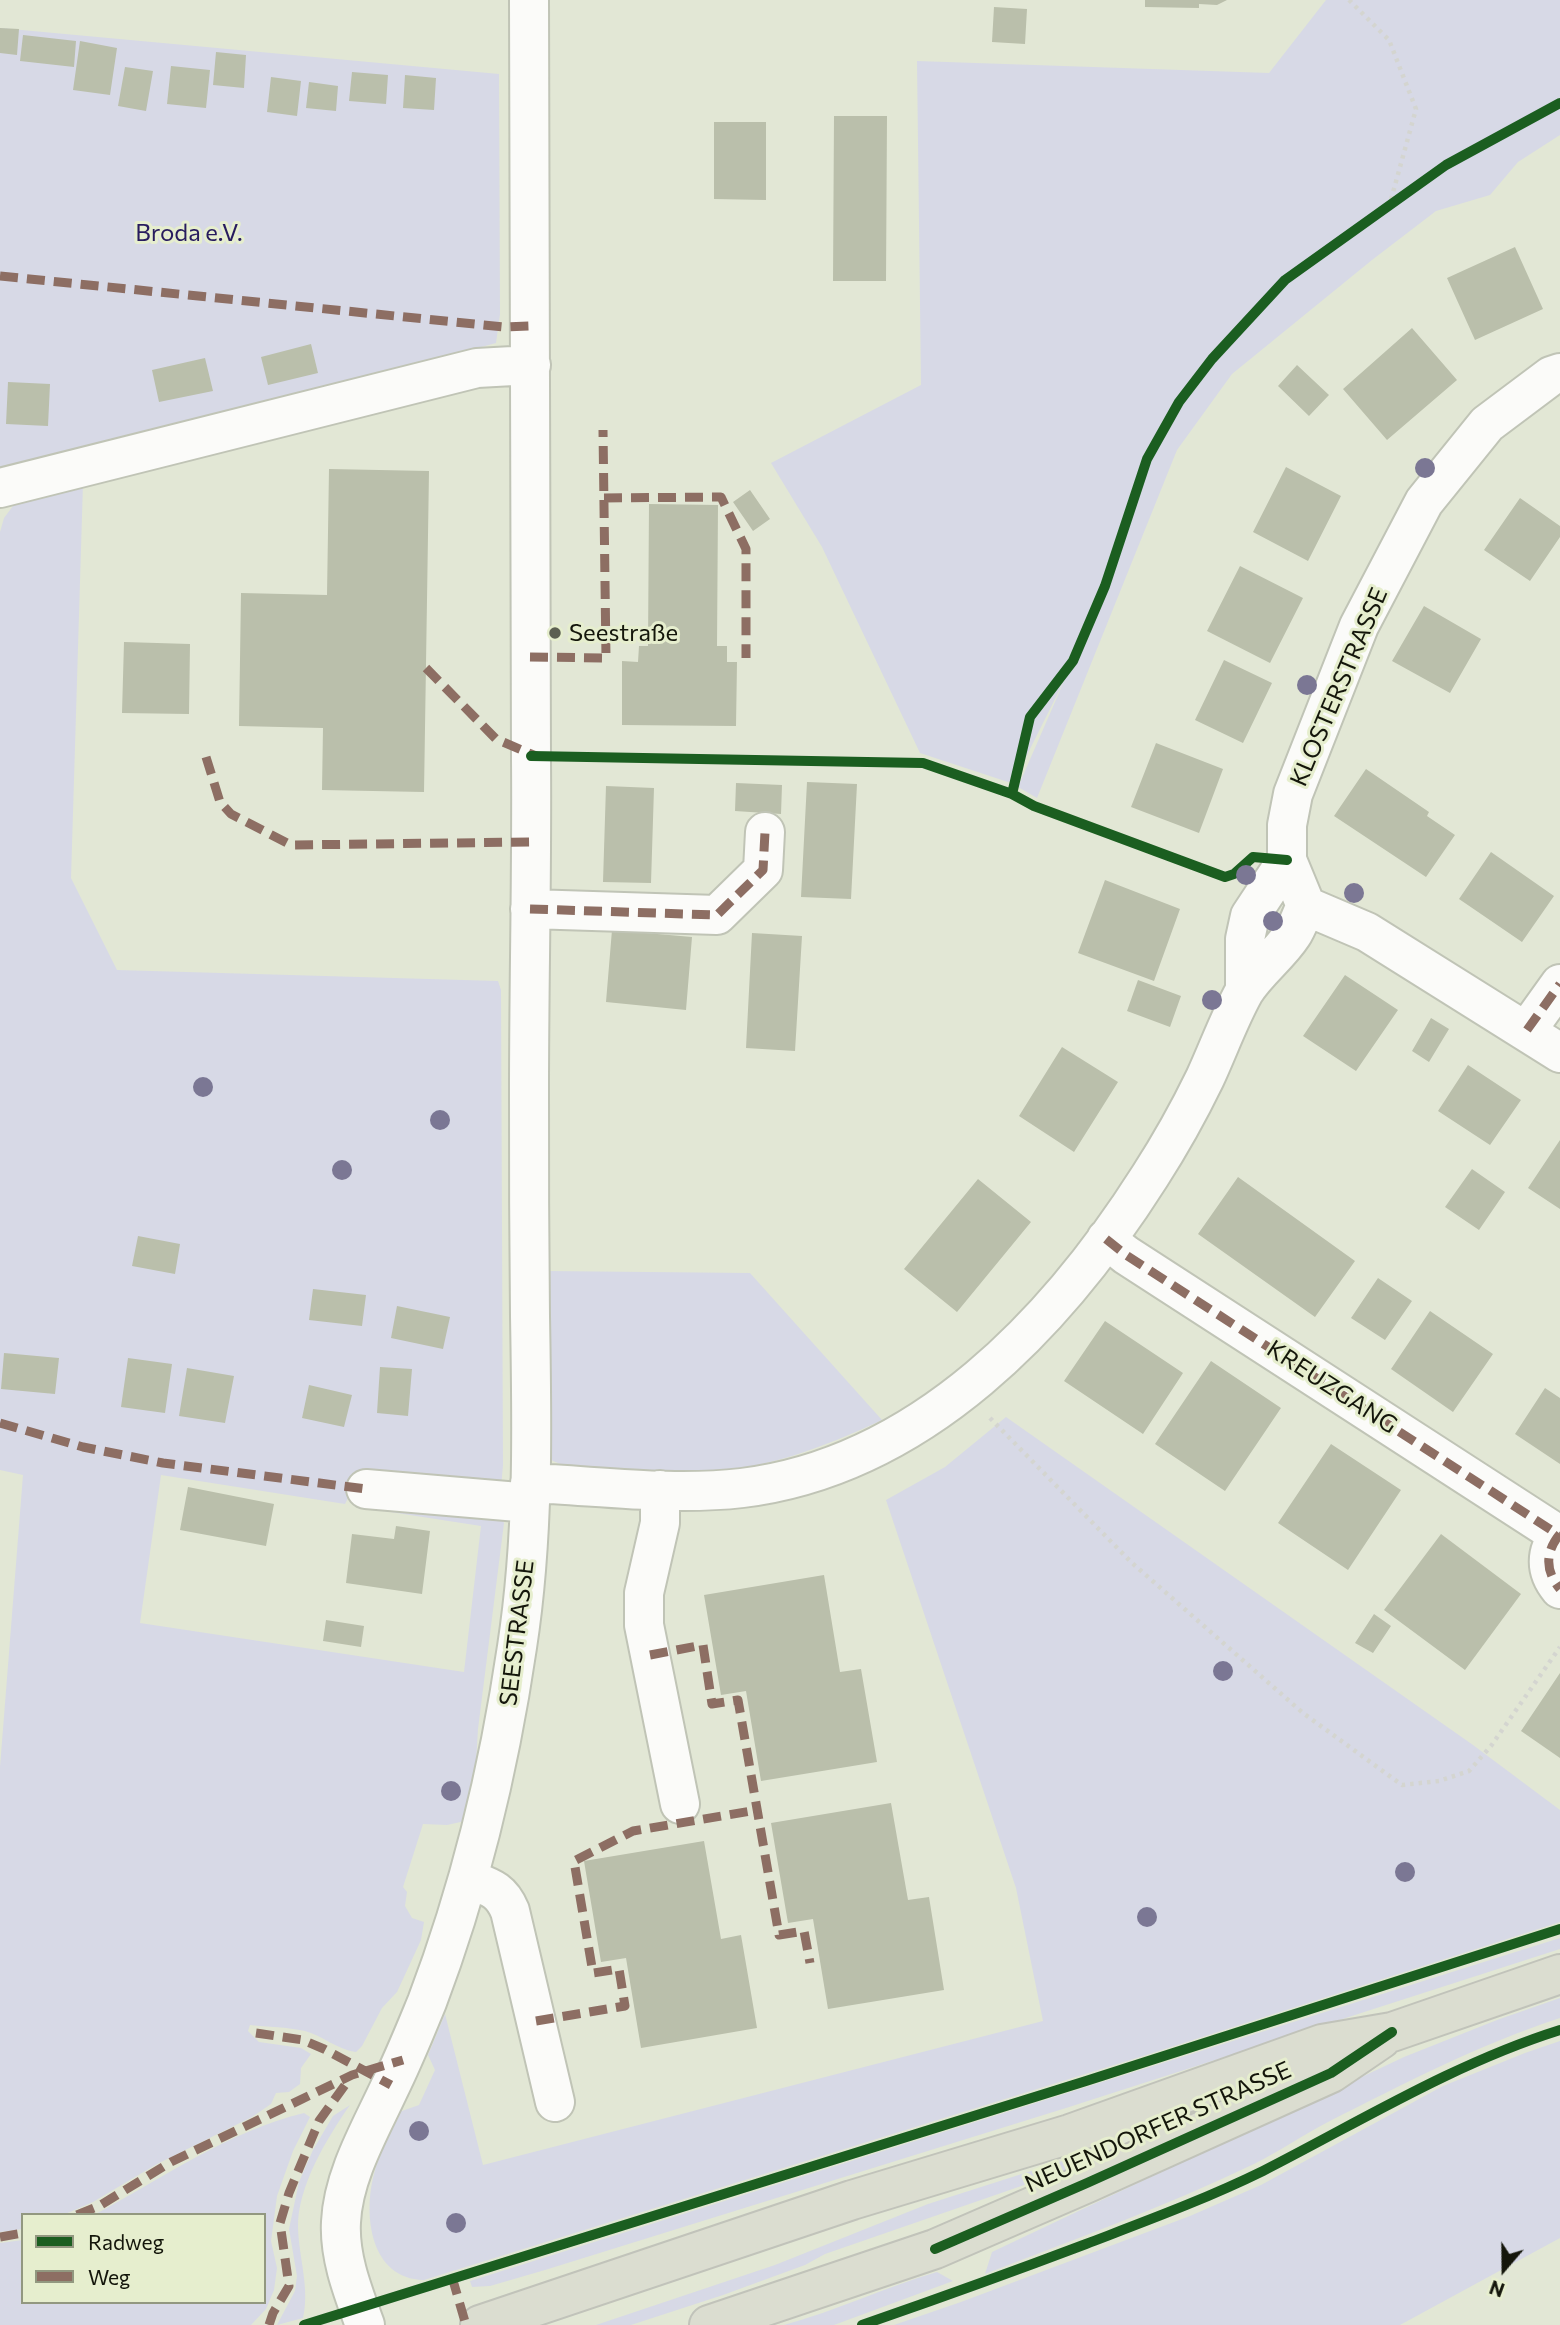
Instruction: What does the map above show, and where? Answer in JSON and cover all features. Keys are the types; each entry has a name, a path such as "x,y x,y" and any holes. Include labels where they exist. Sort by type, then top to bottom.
{"main road":[{"name":"NEUENDORFER STRASSE","path":"480,2325 852,2200 1070,2134 1322,2044 1392,2032 1560,1974"},
{"name":"NEUENDORFER STRASSE","path":"709,2325 961,2238 1331,2073 1392,2032"}],"street":[{"name":"SEESTRASSE","path":"365,2325 343,2256 343,2202 348,2182 427,2001 468,1879 500,1753 521,1622 530,1493 529,0"},
{"path":"0,488 477,368 531,365"},
{"name":"KLOSTERSTRASSE","path":"1306,906 1287,860 1287,824 1293,794 1359,626 1424,502 1487,424 1551,376 1560,373"},
{"path":"530,908 717,915 762,870 765,832"},
{"path":"1245,990 1245,939 1250,916 1287,860"},
{"path":"366,1489 530,1493 743,1488 796,1477 844,1462 896,1437 964,1393 998,1363 1068,1288 1106,1239 1151,1175 1196,1094 1245,990 1292,935 1306,906 1367,932 1560,1053"},
{"path":"1527,1030 1560,984"},
{"name":"KREUZGANG","path":"1106,1239 1126,1255 1559,1534 1552,1545 1549,1568 1560,1589"},
{"path":"660,1490 660,1523 644,1592 645,1625 680,1804"},
{"path":"468,1879 504,1896 510,1910 555,2102"}],"path":[{"path":"1349,0 1389,40 1416,109 1389,207"},
{"path":"1003,1431 1131,1562 1303,1713 1402,1785 1439,1781 1469,1772 1491,1746 1560,1647"}],"green space":[{"path":"1326,0 1560,0 1560,135 1518,162 1490,195 1436,211 1232,374 1177,450 1037,798 1018,787 1065,679 1015,779 1008,782 920,753 822,547 771,463 921,385 917,61 1269,73"},
{"name":"Broda e.V.","path":"0,28 499,74 500,314 496,343 0,479"},
{"path":"83,483 71,878 117,970 498,981 501,990 501,1488 357,1480 345,1504 161,1475 140,1623 464,1672 481,1526 371,1509 500,1516 504,1523 478,1729 474,1796 465,1821 447,1825 423,1824 403,1887 407,1892 405,1906 412,1918 424,1922 421,1940 397,1992 382,2008 362,2046 356,2052 343,2049 305,2031 250,2025 248,2031 259,2042 301,2048 311,2054 301,2068 300,2084 289,2092 276,2093 271,2104 252,2117 157,2164 93,2202 68,2213 21,2213 21,2229 0,2232 0,1767 23,1475 0,1470 0,532 4,518 19,498"},
{"path":"545,1271 750,1273 882,1420 792,1456 722,1471 647,1472 563,1465 553,1461 546,1455"},
{"path":"1006,1417 1473,1745 1560,1810 1560,1922 1143,2056 424,2280 406,2277 392,2269 382,2257 371,2225 374,2174 399,2112 419,2105 435,2070 428,2055 445,2014 483,2165 1043,2021 1016,1888 886,1500 945,1467"},
{"path":"1560,1938 1560,1949 1066,2108 490,2286 472,2287 470,2281"},
{"path":"1560,1998 1560,2018 1442,2066 1328,2122 1264,2159 1188,2194 985,2274 992,2252 1404,2057"},
{"path":"1560,2041 1560,2238 1400,2325 894,2325 1190,2216 1261,2185 1443,2086"},
{"path":"350,2105 323,2148 302,2196 298,2228 305,2285 303,2318 277,2325 295,2291 297,2276 289,2229 299,2182 313,2150 333,2116"},
{"path":"304,2113 310,2117 293,2151 277,2196 271,2241 277,2268 274,2290 266,2309 251,2325 0,2325 0,2243 21,2240 21,2304 266,2304 266,2213 98,2213 196,2157 276,2121"},
{"path":"1078,2156 1082,2165 825,2254 805,2265 723,2295 631,2325 596,2325 775,2265 928,2204"},
{"path":"937,2272 953,2281 834,2325 784,2325 823,2313"}],"building":[{"path":"1145,0 1227,0 1217,5 1199,4 1199,8 1145,7"},
{"path":"994,7 1027,9 1025,44 992,42"},
{"path":"0,28 19,29 17,55 0,53"},
{"path":"23,35 76,41 74,67 20,61"},
{"path":"80,41 117,48 110,95 73,90"},
{"path":"216,52 246,55 244,88 213,85"},
{"path":"171,66 210,70 206,108 167,104"},
{"path":"125,67 153,71 146,111 118,106"},
{"path":"352,72 388,75 386,104 349,101"},
{"path":"405,75 436,78 434,110 403,108"},
{"path":"271,77 301,81 297,116 267,112"},
{"path":"309,82 338,86 336,111 306,108"},
{"path":"834,116 887,116 886,281 833,281"},
{"path":"714,122 766,122 766,200 714,199"},
{"path":"1515,247 1543,309 1475,340 1447,278"},
{"path":"1412,328 1457,380 1387,440 1343,389"},
{"path":"311,344 318,373 268,385 261,357"},
{"path":"205,358 213,391 159,402 152,370"},
{"path":"1297,365 1329,395 1309,416 1278,386"},
{"path":"8,382 50,384 48,426 6,424"},
{"path":"1286,467 1341,496 1308,561 1253,532"},
{"path":"329,469 429,471 424,792 322,790 323,728 239,726 241,593 327,595"},
{"path":"750,490 770,519 753,531 733,502"},
{"path":"1520,498 1560,526 1560,537 1530,581 1484,550"},
{"path":"649,504 718,505 717,646 727,646 727,662 737,662 736,726 622,725 622,661 638,662 639,646 648,646"},
{"path":"1240,566 1303,598 1270,663 1207,631"},
{"path":"1424,606 1481,639 1450,693 1392,661"},
{"path":"124,642 190,644 189,714 122,713"},
{"path":"1224,660 1272,683 1243,743 1195,720"},
{"path":"1156,743 1223,769 1199,833 1131,807"},
{"path":"1366,769 1429,812 1427,816 1455,835 1426,877 1334,816"},
{"path":"807,782 857,784 851,899 801,897"},
{"path":"736,783 782,785 781,814 735,811"},
{"path":"606,786 654,788 651,883 603,882"},
{"path":"1491,852 1554,896 1522,942 1459,899"},
{"path":"1105,880 1180,909 1154,981 1078,953"},
{"path":"612,930 692,937 686,1010 606,1002"},
{"path":"752,933 802,936 795,1051 746,1048"},
{"path":"1345,975 1398,1010 1356,1071 1303,1036"},
{"path":"1138,980 1181,996 1170,1027 1127,1011"},
{"path":"1431,1018 1449,1029 1429,1062 1412,1051"},
{"path":"1062,1047 1118,1082 1074,1152 1019,1116"},
{"path":"1468,1065 1521,1100 1490,1145 1438,1111"},
{"path":"1560,1140 1560,1209 1528,1188"},
{"path":"1472,1169 1505,1192 1479,1230 1445,1207"},
{"path":"1238,1177 1355,1261 1315,1317 1198,1234"},
{"path":"978,1179 1031,1222 957,1312 904,1269"},
{"path":"138,1236 180,1244 175,1274 132,1266"},
{"path":"1378,1278 1412,1301 1385,1340 1351,1318"},
{"path":"313,1289 366,1295 362,1326 309,1320"},
{"path":"397,1306 450,1317 443,1349 391,1338"},
{"path":"1430,1311 1493,1354 1453,1412 1391,1369"},
{"path":"1105,1321 1183,1373 1143,1434 1064,1381"},
{"path":"4,1353 59,1358 55,1394 1,1389"},
{"path":"128,1358 172,1364 165,1413 121,1407"},
{"path":"1211,1361 1281,1408 1225,1491 1155,1444"},
{"path":"380,1367 412,1369 408,1416 377,1413"},
{"path":"187,1368 234,1376 225,1423 179,1416"},
{"path":"309,1385 352,1395 344,1427 302,1418"},
{"path":"1545,1388 1560,1398 1560,1464 1515,1434"},
{"path":"1331,1444 1401,1490 1348,1570 1278,1523"},
{"path":"188,1487 274,1504 266,1546 180,1530"},
{"path":"396,1526 430,1531 422,1594 346,1583 352,1534 394,1539"},
{"path":"1441,1534 1521,1594 1465,1670 1384,1610"},
{"path":"824,1575 840,1672 861,1669 877,1762 761,1781 746,1691 721,1695 704,1595"},
{"path":"1374,1614 1391,1626 1373,1653 1355,1643"},
{"path":"326,1620 364,1626 361,1647 323,1641"},
{"path":"1560,1673 1560,1758 1521,1731"},
{"path":"891,1803 908,1900 929,1897 944,1990 828,2009 813,1919 788,1923 771,1823"},
{"path":"704,1841 721,1939 741,1935 757,2028 641,2048 626,1958 601,1962 584,1861"}],"marked path":[{"path":"0,276 504,327 530,326"},
{"path":"530,657 606,658 603,430"},
{"path":"604,498 721,497 746,549 746,658"},
{"path":"426,668 496,739 536,756"},
{"path":"206,757 220,802 231,814 291,845 531,842"},
{"path":"530,909 717,915 763,870 765,832"},
{"path":"1527,1030 1560,984"},
{"path":"1106,1239 1126,1255 1559,1535"},
{"path":"0,1423 83,1447 163,1463 366,1489"},
{"path":"1560,1534 1549,1555 1549,1568 1560,1589"},
{"path":"650,1655 703,1645 712,1704 738,1700 779,1935 804,1931 810,1963"},
{"path":"536,2021 625,2006 619,1969 593,1973 574,1861 633,1831 757,1810"},
{"path":"256,2033 303,2040 391,2085"},
{"path":"82,2213 99,2206 171,2162 352,2075 403,2060"},
{"path":"269,2325 289,2286 280,2223 289,2193 319,2121 350,2078"},
{"path":"0,2237 21,2233"},
{"path":"452,2277 466,2325"}],"cycle path":[{"path":"1012,794 1030,717 1073,661 1105,586 1147,459 1179,402 1212,359 1285,280 1446,165 1560,103"},
{"path":"531,756 923,763 1012,794 1034,806 1225,877 1234,874 1253,857 1287,860"},
{"path":"304,2325 1086,2081 1560,1929"},
{"path":"862,2325 1030,2265 1198,2200 1263,2171 1446,2076 1521,2043 1560,2030"},
{"path":"935,2249 1331,2073 1392,2032"}],"place":[{"name":"Seestraße","path":"555,633"}]}
